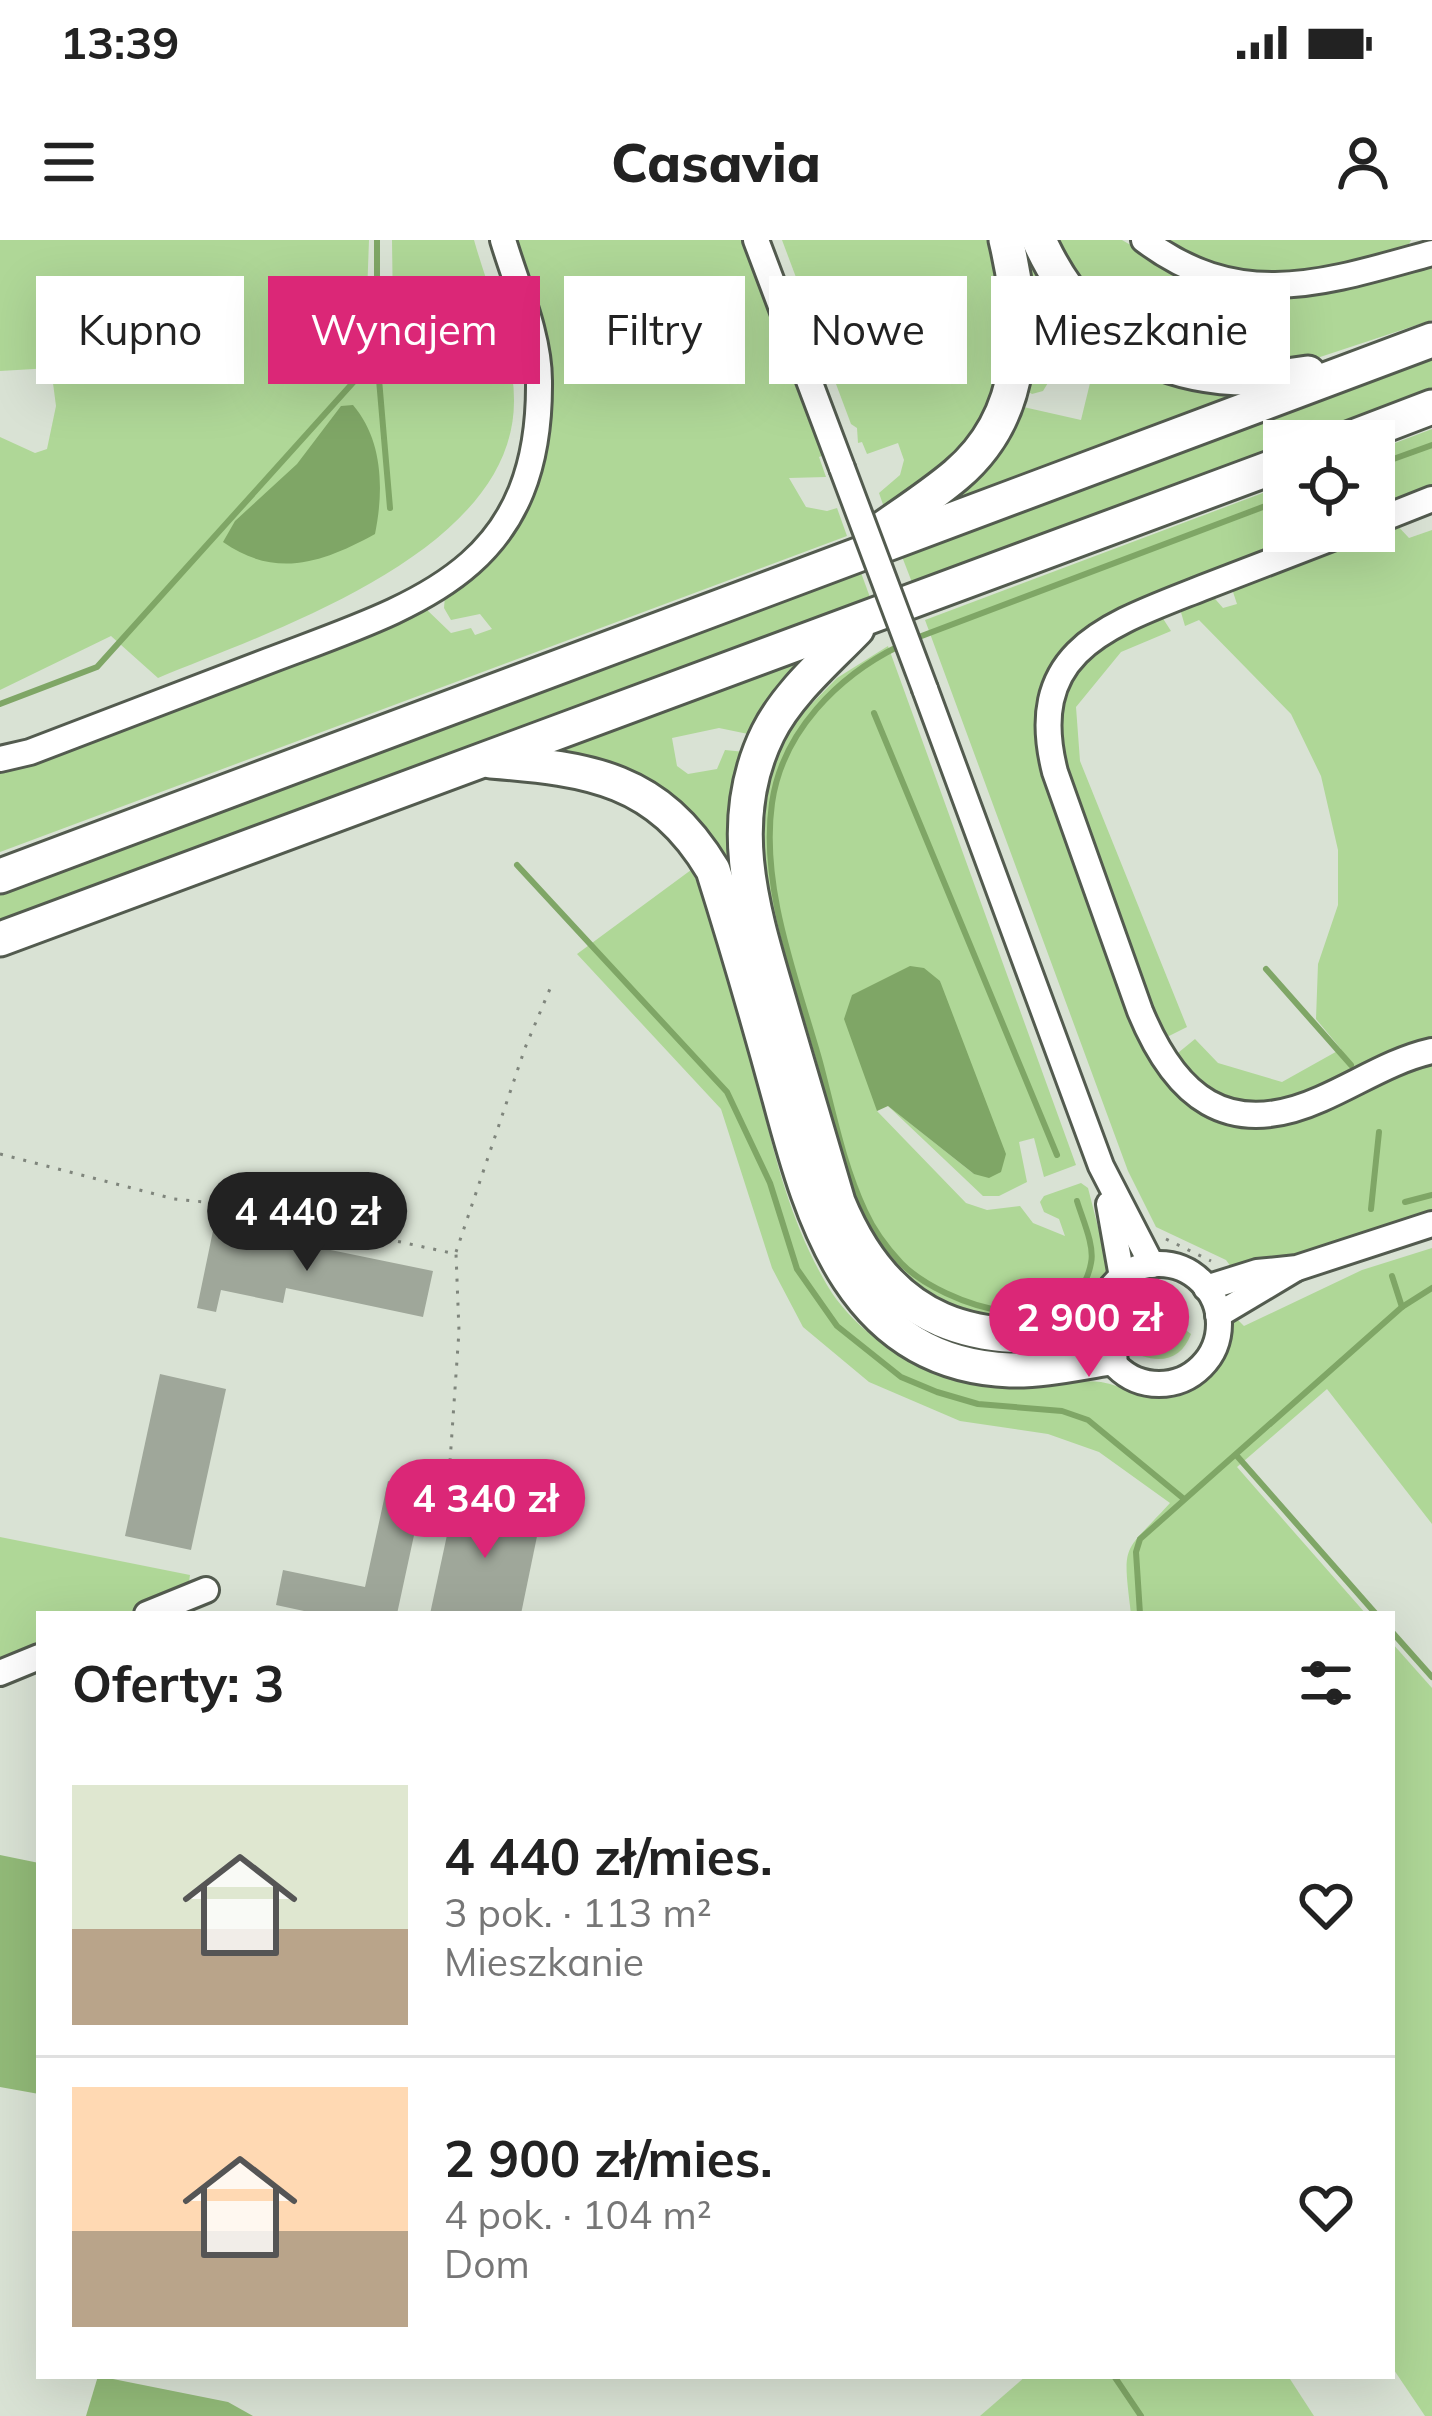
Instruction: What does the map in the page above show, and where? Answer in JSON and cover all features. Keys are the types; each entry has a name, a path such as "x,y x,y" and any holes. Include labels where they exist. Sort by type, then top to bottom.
{"highway":[{"path":"835,563 959,473 999,418 1020,341 1021,315 1006,240"},
{"path":"1039,240 1051,267 1096,325 1120,343 1175,370 1248,379 1369,363"},
{"path":"0,875 1432,340"},
{"path":"1395,421 1432,407"},
{"path":"0,939 1263,471"},
{"path":"865,621 795,693 770,728 751,780 744,838 754,915 838,1202 858,1244 889,1284 950,1326 988,1336 1105,1344"},
{"path":"483,760 572,767 628,785 661,807 704,854 746,975 816,1221 848,1281 878,1314 928,1350 982,1367 1040,1369 1105,1344"}],"street":[{"path":"0,759 30,752 394,614 467,568 503,527 514,506 537,417 536,352 502,240"},
{"path":"756,240 1101,1166 1152,1265"},
{"path":"1144,240 1184,266 1222,281 1274,289 1333,280 1432,253"},
{"path":"1395,514 1432,500"},
{"path":"1297,552 1097,632 1058,677 1046,732 1054,772 1140,1011 1156,1048 1184,1086 1232,1111 1280,1113 1432,1051"},
{"path":"1101,1166 1122,1277"},
{"path":"1212,1277 1218,1337 1209,1357 1184,1378 1163,1384 1141,1381 1105,1344 1104,1301 1122,1277 1152,1265 1212,1277 1297,1268 1432,1223"},
{"path":"1218,1316 1297,1268"},
{"path":"154,1611 206,1590"},
{"path":"0,1673 36,1658"}],"path":[{"path":"440,1477 449,1476 459,1331 456,1254 524,1048 552,984"},
{"path":"0,1154 174,1199 225,1204 456,1254"},
{"path":"1156,1234 1212,1277"}],"shaded area":[{"path":"0,240 369,240 368,276 268,276 268,384 513,384 514,400 504,454 475,501 432,542 380,578 262,636 158,678 111,636 0,690 0,437 35,453 47,449 56,406 53,384 244,384 244,276 36,276 36,369 0,371"},
{"path":"392,240 474,240 485,276 392,276"},
{"path":"514,240 744,240 769,307 769,384 798,384 824,455 819,457 826,477 789,478 806,507 837,508 847,536 0,852 0,769 425,608 451,633 471,628 475,635 492,629 480,614 451,620 444,608 445,596 475,567 527,499 545,456 550,394 540,332 540,276 524,276"},
{"path":"782,240 997,240 1003,276 991,276 991,384 998,384 992,405 967,449 887,516 879,493 900,475 904,460 898,443 867,454 862,442 858,443 857,428 851,424 836,384 967,384 967,276 796,276"},
{"path":"1016,240 1028,240 1048,276 1018,276"},
{"path":"1050,240 1122,240 1184,276 1077,276"},
{"path":"1157,240 1411,240 1407,248 1370,259 1281,274 1225,266"},
{"path":"1432,258 1432,320 1290,363 1290,295 1328,293"},
{"path":"1432,358 1432,393 1359,420 1264,420"},
{"path":"1024,384 1047,384 1032,394"},
{"path":"1090,384 1230,384 1249,393 941,506 1019,406 1081,420"},
{"path":"353,405 370,434 379,466 375,534 336,553 299,563 262,560 223,542 235,521 297,464 341,406"},
{"path":"1263,420 1263,456 913,585 901,554"},
{"path":"1432,429 1432,490 1395,504 1395,443"},
{"path":"1263,493 1263,552 1269,552 1127,608 1073,642 1054,664 1041,692 1037,725 1042,766 1140,1040 1157,1067 1175,1087 1225,1120 1432,1061 1432,1210 1236,1274 1226,1260 1156,1227 1128,1171 925,620"},
{"path":"1395,523 1409,538 1432,530 1432,1039 1300,1095 1269,1102 1237,1101 1205,1086 1173,1057 1195,1039 1218,1063 1282,1082 1341,1049 1316,1019 1318,964 1338,905 1338,850 1321,776 1291,714 1199,620 1185,626 1180,609 1210,593 1223,608 1237,604 1233,592 1238,582 1318,552 1395,552"},
{"path":"860,570 871,600 0,923 0,889"},
{"path":"1162,617 1171,631 1121,652 1076,707 1080,761 1187,1027 1169,1036 1161,1033 1092,862 1065,766 1060,725 1064,693 1080,665 1118,636"},
{"path":"888,646 1076,1165 1044,1177 1034,1138 1019,1142 1027,1182 999,1196 983,1196 887,1105 974,1174 940,981 877,1111 966,1203 987,1210 1020,1206 1033,1223 1065,1236 1059,1219 1044,1212 1040,1202 1044,1196 1081,1183 1088,1188 1109,1270 1083,1319 1070,1327 955,1318 868,1246 755,866 761,795 787,729 837,678"},
{"path":"808,656 753,735 719,728 672,738 677,766 688,774 717,769 725,750 745,752 729,843 750,943 698,831 544,756"},
{"path":"691,870 730,972 784,1185 827,1285 872,1336 944,1375 1010,1388 1093,1381 1172,1398 1204,1380 1237,1319 1244,1326 1362,1270 1432,1248 1432,1524 1327,1389 1237,1467 1363,1611 1131,1611 1130,1550 1170,1503 1099,1452 1048,1434 960,1421 869,1382 803,1327 772,1268 721,1109 577,954"},
{"path":"910,966 924,968 940,981 1006,1154 1001,1172 989,1178 974,1174 888,1106 877,1111 844,1019 852,995"},
{"path":"1158,1293 1182,1303 1178,1314 1159,1319 1162,1332 1183,1328 1191,1334 1178,1353 1158,1359 1142,1356 1125,1331 1137,1301"},
{"path":"0,1537 190,1575 188,1589 132,1611 36,1611 36,1648 0,1662"},
{"path":"1395,1646 1432,1688 1432,2416 1425,2416 1395,2371"},
{"path":"0,1855 36,1862 36,2093 0,2087"},
{"path":"97,2379 113,2379 228,2402 253,2416 86,2416"},
{"path":"1023,2379 1290,2379 1314,2416 980,2416"}],"building":[{"path":"214,1226 433,1271 423,1317 286,1288 283,1303 221,1290 216,1312 197,1308"},
{"path":"160,1374 226,1389 191,1550 125,1536"},
{"path":"388,1481 424,1489 398,1611 304,1611 276,1605 283,1570 365,1587"},
{"path":"455,1498 541,1517 522,1611 431,1611"}],"waterway":[{"path":"377,240 377,356 390,508"},
{"path":"0,704 97,667 352,384"},
{"path":"1395,458 1432,445"},
{"path":"911,640 1263,507"},
{"path":"899,646 855,673 816,709 787,753 772,803 771,868 776,901 845,1156 869,1218 901,1263 921,1279 975,1305 1035,1312 1060,1305 1080,1289 1092,1256 1077,1201"},
{"path":"874,713 1057,1155"},
{"path":"517,865 727,1092 770,1183 797,1269 837,1326 901,1377 937,1392 978,1404 1062,1411 1088,1420 1184,1499"},
{"path":"1266,969 1351,1065"},
{"path":"1371,1209 1379,1132"},
{"path":"1405,1202 1432,1195"},
{"path":"1392,1276 1402,1307"},
{"path":"1140,1611 1136,1552 1140,1539 1402,1307 1432,1288"},
{"path":"1237,1456 1373,1611"},
{"path":"1395,1635 1432,1677"},
{"path":"1116,2379 1141,2416"}]}
